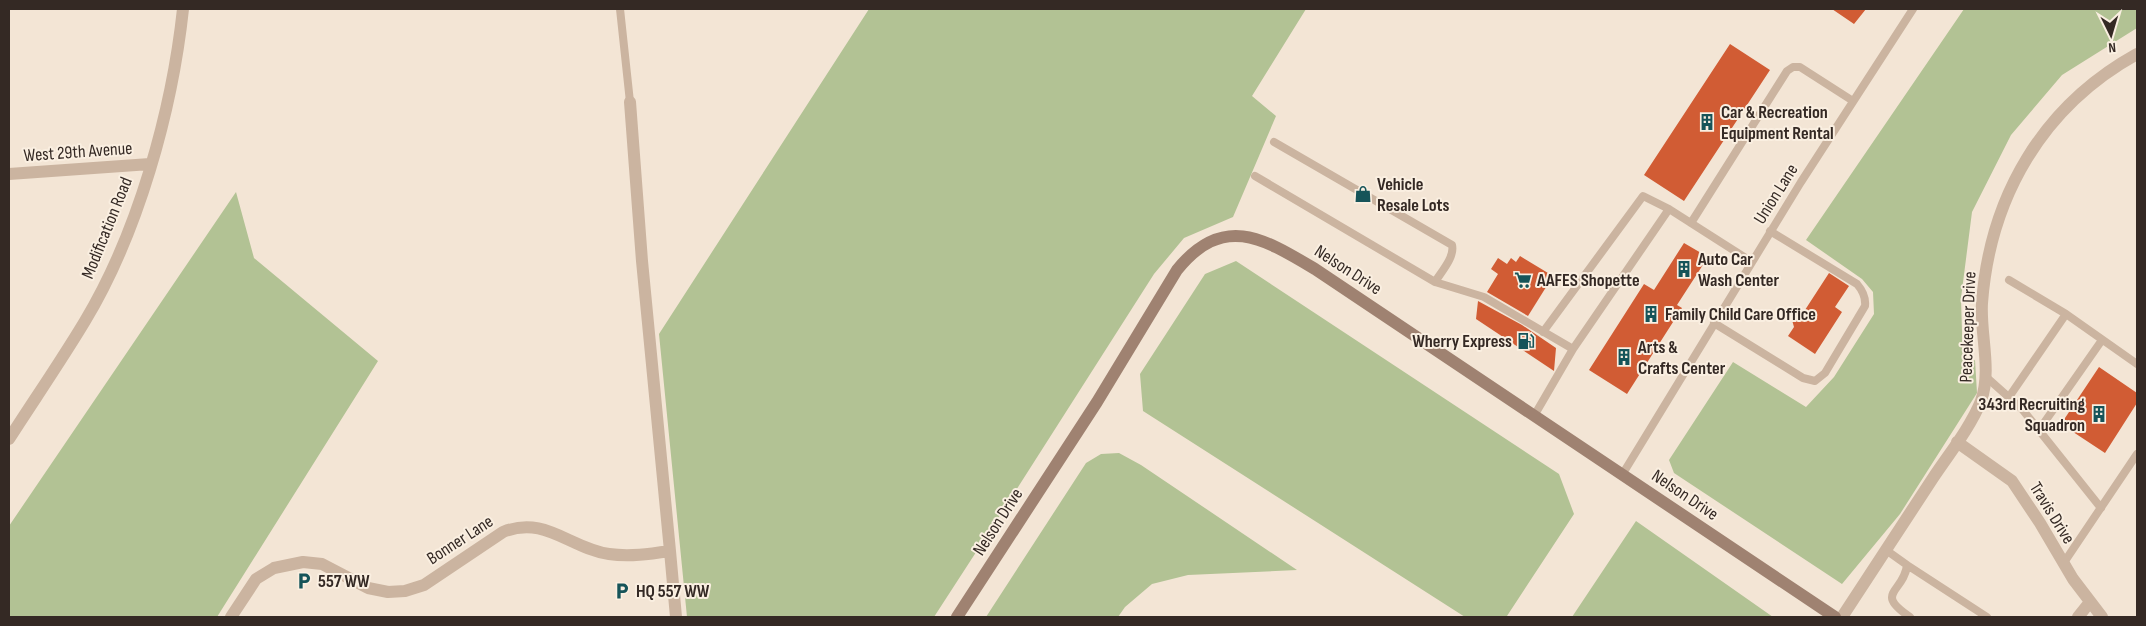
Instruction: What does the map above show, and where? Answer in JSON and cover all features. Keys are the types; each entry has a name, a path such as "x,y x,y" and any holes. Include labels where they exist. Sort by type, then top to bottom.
{"street":[{"name":"Modification Road","path":"9,439 86,320 115,262 137,205 150,164 171,81 182,9"},
{"name":"Peacekeeper Drive","path":"1842,617 1976,412 1981,399 1985,376 1982,304 1986,267 1998,221 2013,181 2032,150 2068,105 2083,90 2137,54"},
{"path":"630,102 642,262 676,617"},
{"name":"West 29th Avenue","path":"9,174 150,164"},
{"name":"Nelson Drive","path":"957,617 1097,402 1177,270 1188,256 1202,244 1216,238 1235,236 1250,237 1282,249 1315,269 1835,617"},
{"name":"Travis Drive","path":"1957,442 2012,481 2040,523 2063,564 2102,617"},
{"name":"Bonner Lane","path":"231,617 256,579 274,568 303,562 322,564 368,588 388,592 405,591 424,585 495,536 516,526 534,526 608,554 636,555 670,552"},
{"path":"2078,617 2090,602"}],"lane":[{"path":"620,9 630,102"},
{"name":"Union Lane","path":"1622,475 1770,231 1914,9"},
{"path":"1691,223 1787,71 1793,67 1800,67 1853,101"},
{"path":"1274,142 1452,245 1451,256 1435,282"},
{"path":"1255,176 1435,282 1484,297 1573,350"},
{"path":"1544,332 1640,198 1646,196 1669,209 1752,262"},
{"path":"1534,416 1573,350 1669,209"},
{"path":"1714,323 1803,378 1815,380 1825,374 1864,306 1866,299 1857,284 1770,231"},
{"path":"2009,280 2066,314 2137,364"},
{"path":"2009,397 2066,314"},
{"path":"2039,430 2102,340"},
{"path":"1985,376 2022,409 2101,508"},
{"path":"2063,564 2137,454"},
{"path":"1886,550 1987,617"},
{"path":"1908,565 1892,595 1894,607 1910,617"}],"green space":[{"path":"869,9 1306,9 1252,96 1276,116 1233,217 1184,238 1154,274 934,617 687,617 659,334"},
{"path":"1964,9 2137,9 2137,28 2062,75 2011,135 1972,212 1961,298 1963,366 1975,360 1977,393 1900,514 1842,584 1674,473 1669,460 1733,362 1806,407 1834,377 1874,314 1873,292 1862,279 1806,240"},
{"path":"236,192 254,258 378,361 217,617 9,617 9,526"},
{"path":"1236,261 1559,474 1574,514 1507,616 1465,617 1143,411 1140,374 1205,274"},
{"path":"1119,453 1141,465 1297,570 1188,575 1152,584 1125,607 1118,617 986,617 1086,463 1101,454"},
{"path":"1636,521 1773,617 1572,617"}],"building":[{"path":"1832,9 1866,9 1854,24"},
{"name":"Car & Recreation Equipment Rental","path":"1730,44 1770,70 1684,201 1644,175"},
{"path":"1684,243 1708,257 1677,305 1682,308 1627,394 1589,370 1644,284 1654,290"},
{"name":"AAFES Shopette","path":"1520,256 1553,276 1528,316 1487,292 1498,274 1491,269 1498,258 1507,264 1511,258 1516,262"},
{"path":"1829,273 1849,286 1835,307 1842,312 1815,354 1788,336 1794,327 1790,313 1805,310"},
{"path":"1478,301 1522,325 1556,348 1554,371 1476,319"},
{"name":"343rd Recruiting Squadron","path":"2099,367 2137,393 2137,403 2105,453 2061,424"}],"place":[{"name":"Car & Recreation Equipment Rental","path":"1707,122"},
{"name":"Vehicle Resale Lots","path":"1363,194"},
{"name":"Auto Car Wash Center","path":"1684,269"},
{"name":"AAFES Shopette","path":"1523,280"},
{"name":"Family Child Care Office","path":"1651,314"},
{"name":"Wherry Express","path":"1526,341"},
{"name":"Arts & Crafts Center","path":"1624,357"},
{"name":"343rd Recruiting Squadron","path":"2099,414"},
{"name":"557 WW","path":"304,581"},
{"name":"HQ 557 WW","path":"622,591"}]}
